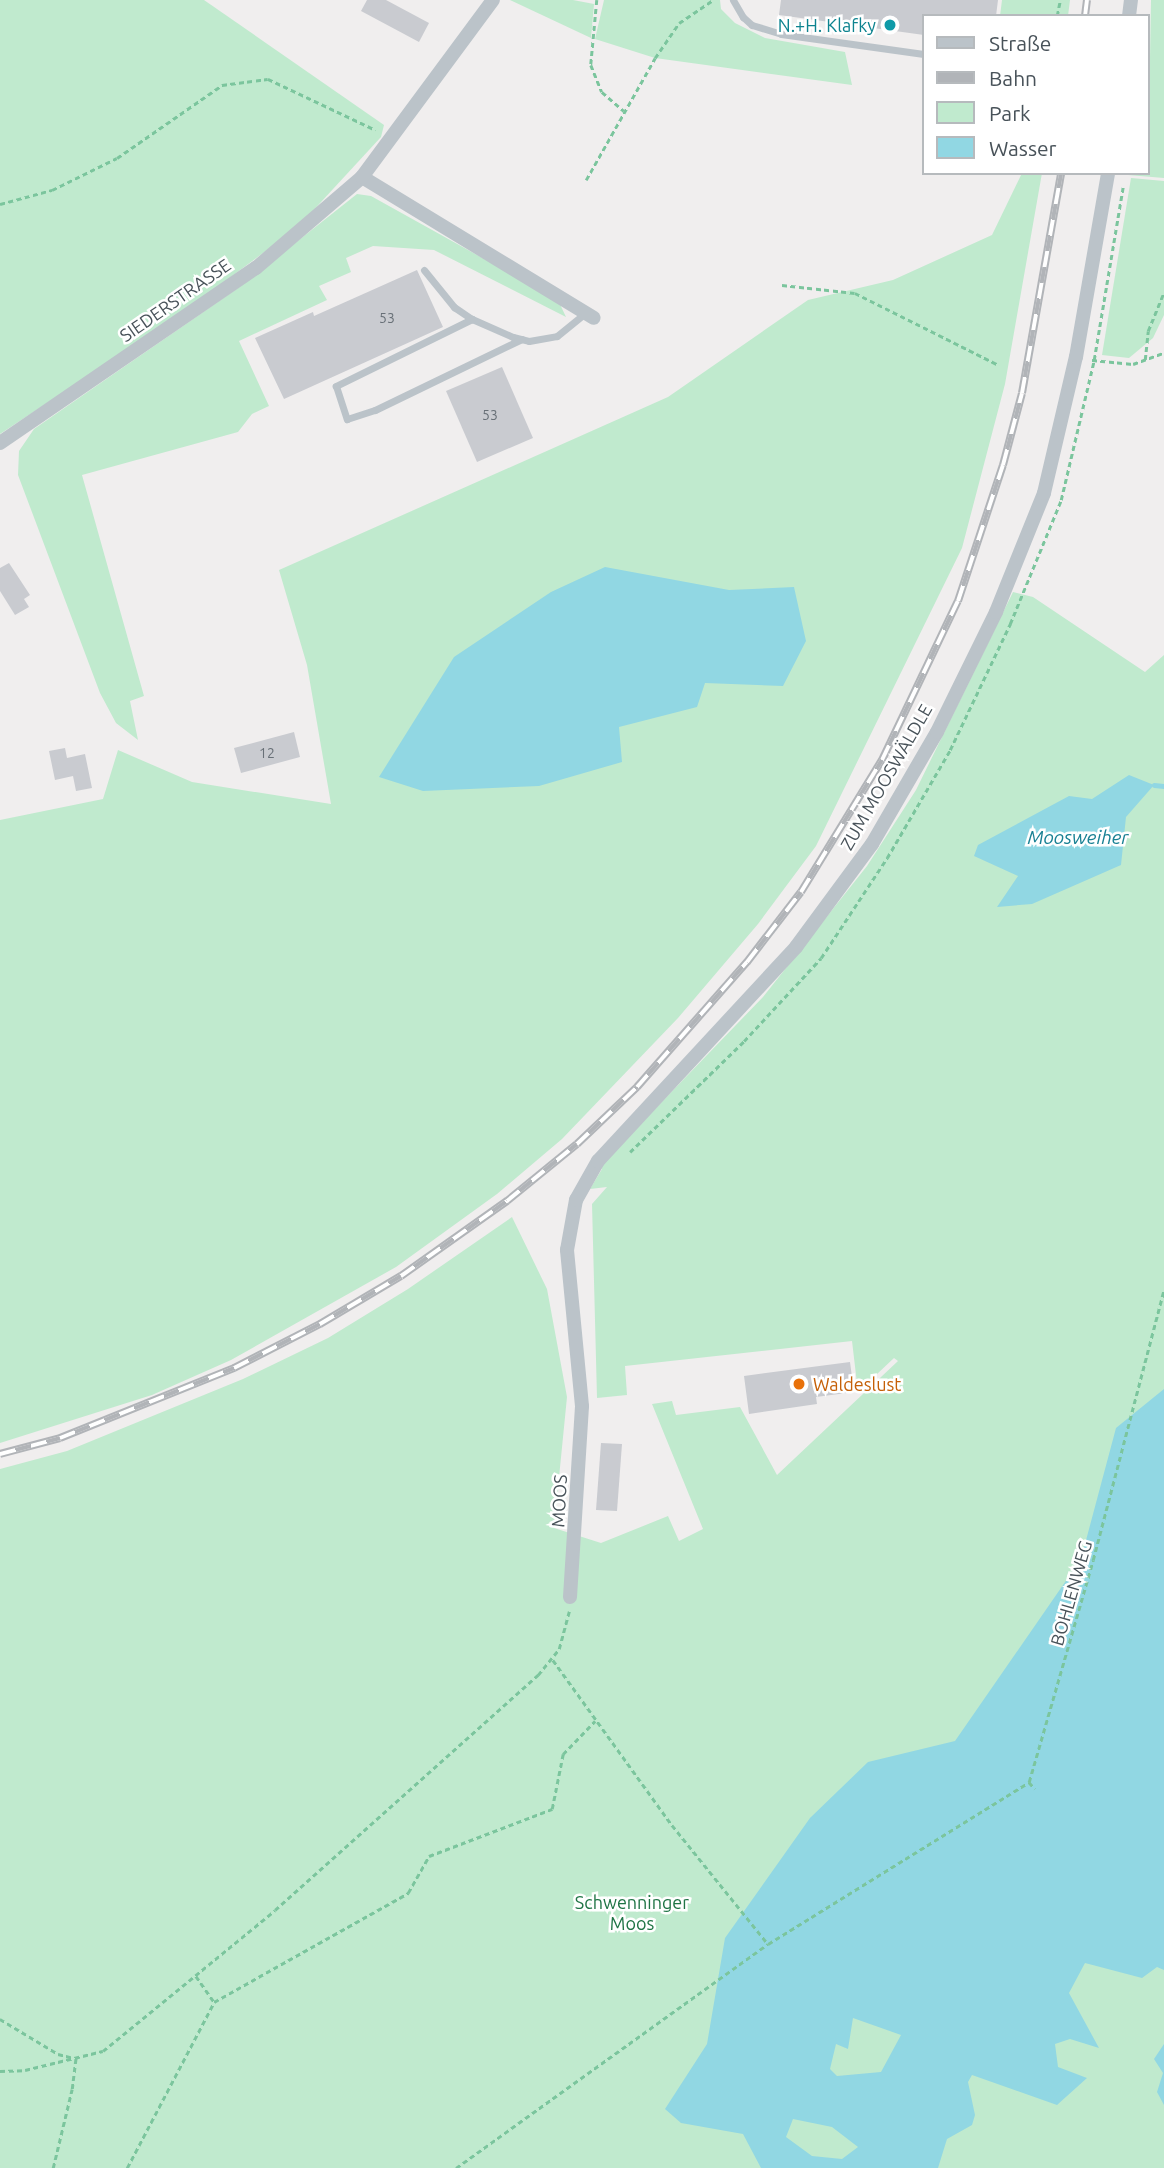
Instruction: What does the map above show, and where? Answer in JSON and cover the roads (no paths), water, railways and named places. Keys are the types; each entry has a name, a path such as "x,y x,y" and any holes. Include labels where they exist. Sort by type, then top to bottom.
{"street":[{"name":"SIEDERSTRASSE","path":"0,443 256,268 362,177 493,0"},
{"name":"ZUM MOOSWÄLDLE","path":"582,1406 567,1250 576,1200 598,1161 796,947 872,844 937,732 996,612 1044,493 1076,357 1108,175"},
{"path":"362,177 590,315"},
{"name":"MOOS","path":"570,1598 575,1560 582,1406"}],"lane":[{"path":"733,0 743,17 752,25 781,34 922,54"},
{"path":"424,271 446,300 472,319 522,339 544,340 557,336 590,315"},
{"path":"472,319 336,386 347,419 375,410 522,339"}],"water":[{"path":"605,567 729,590 794,587 806,641 783,686 705,683 697,707 619,727 622,762 539,786 423,791 379,777 454,657 551,592"},
{"name":"Moosweiher","path":"1129,775 1154,785 1126,817 1121,865 1032,904 997,907 1018,876 974,856 978,845 1069,796 1092,799"},
{"path":"1164,1389 1164,1970 1157,1967 1142,1978 1085,1963 1069,1993 1099,2048 1070,2039 1055,2044 1058,2067 1087,2078 1057,2105 972,2075 968,2082 975,2115 972,2125 947,2139 938,2168 761,2168 743,2134 681,2123 665,2109 707,2044 725,1938 810,1818 868,1762 955,1741 1081,1559 1116,1428","holes":["853,2018 901,2035 881,2072 837,2076 830,2069 836,2044 848,2049","793,2119 832,2127 858,2147 842,2159 812,2156 786,2137"]},
{"path":"1164,2044 1164,2105 1157,2092 1163,2073 1154,2059"}],"waterway":[{"path":"1154,785 1164,786"}],"railway":[{"path":"1085,14 1087,0"},
{"path":"0,1454 60,1438 234,1368 320,1324 401,1276 507,1201 577,1144 637,1087 747,962 801,892 882,760 958,601 1003,465 1022,393 1061,175"}],"place":[{"name":"N.+H. Klafky","path":"890,25"},
{"name":"Waldeslust","path":"799,1384"}],"park label":[{"name":"Schwenninger Moos","path":"632,1913"}]}
